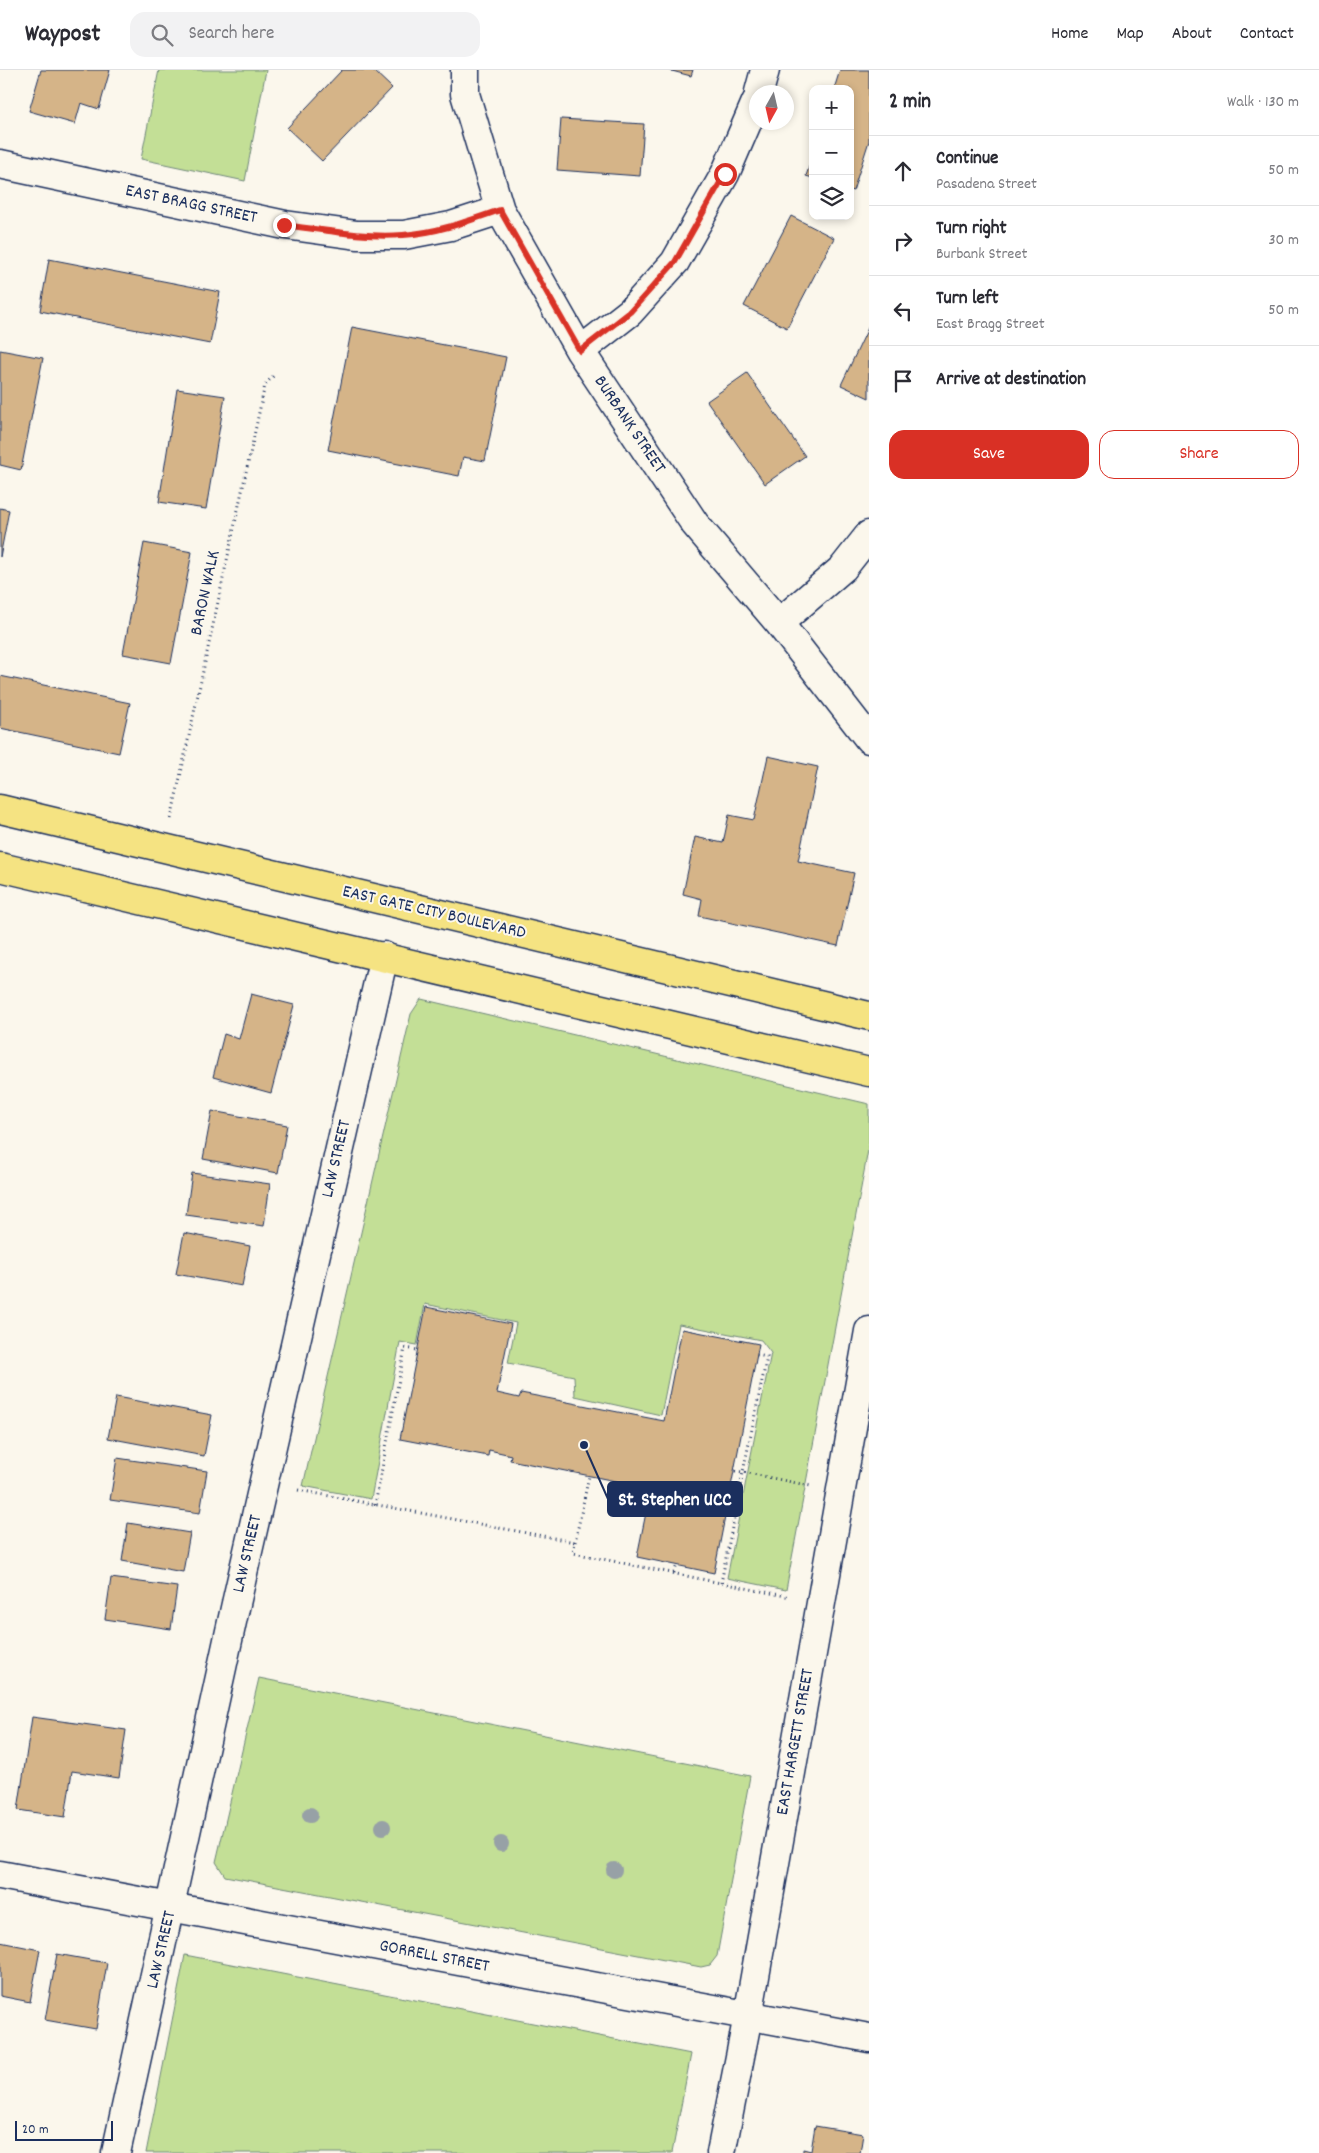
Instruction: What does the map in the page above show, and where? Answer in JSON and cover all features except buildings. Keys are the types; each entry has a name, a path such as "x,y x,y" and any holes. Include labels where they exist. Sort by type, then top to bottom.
{"main road":[{"name":"EAST GATE CITY BOULEVARD","path":"0,809 869,1016"},
{"path":"0,867 384,956 869,1072"}],"street":[{"name":"BURBANK STREET","path":"465,70 465,94 500,210 580,351 695,524 779,623 869,739"},
{"path":"761,85 765,70"},
{"path":"580,351 630,312 675,262 725,174 749,118"},
{"name":"EAST BRAGG STREET","path":"0,164 284,225 357,235 404,235 451,226 500,210"},
{"path":"779,623 843,568 869,535"},
{"name":"LAW STREET","path":"116,2153 235,1608 384,956"},
{"name":"EAST HARGETT STREET","path":"721,2153 748,2016 869,1332"},
{"name":"GORRELL STREET","path":"0,1875 869,2038"}],"path":[{"name":"BARON WALK","path":"171,821 265,385 275,374"},
{"path":"375,1505 405,1348 418,1350"},
{"path":"720,1583 767,1357 758,1354"},
{"path":"734,1471 812,1486"},
{"path":"589,1476 573,1553 790,1597"},
{"path":"298,1490 575,1542"},
{"path":"674,1574 676,1565"}],"green space":[{"path":"159,70 266,70 245,181 141,159"},
{"path":"421,999 869,1104 869,1145 786,1590 727,1578 771,1353 761,1340 679,1324 661,1415 575,1396 574,1376 508,1363 516,1323 425,1304 417,1345 400,1342 371,1499 303,1486 411,1014"},
{"path":"259,1678 750,1776 717,1956 710,1965 701,1967 225,1876 216,1862"},
{"path":"185,1955 691,2054 672,2153 146,2153"}],"place":[{"name":"St. Stephen UCC","path":"584,1445"}],"route":[{"path":"284,225 357,235 404,235 451,226 500,210 580,351 630,312 675,262 725,174"}]}
